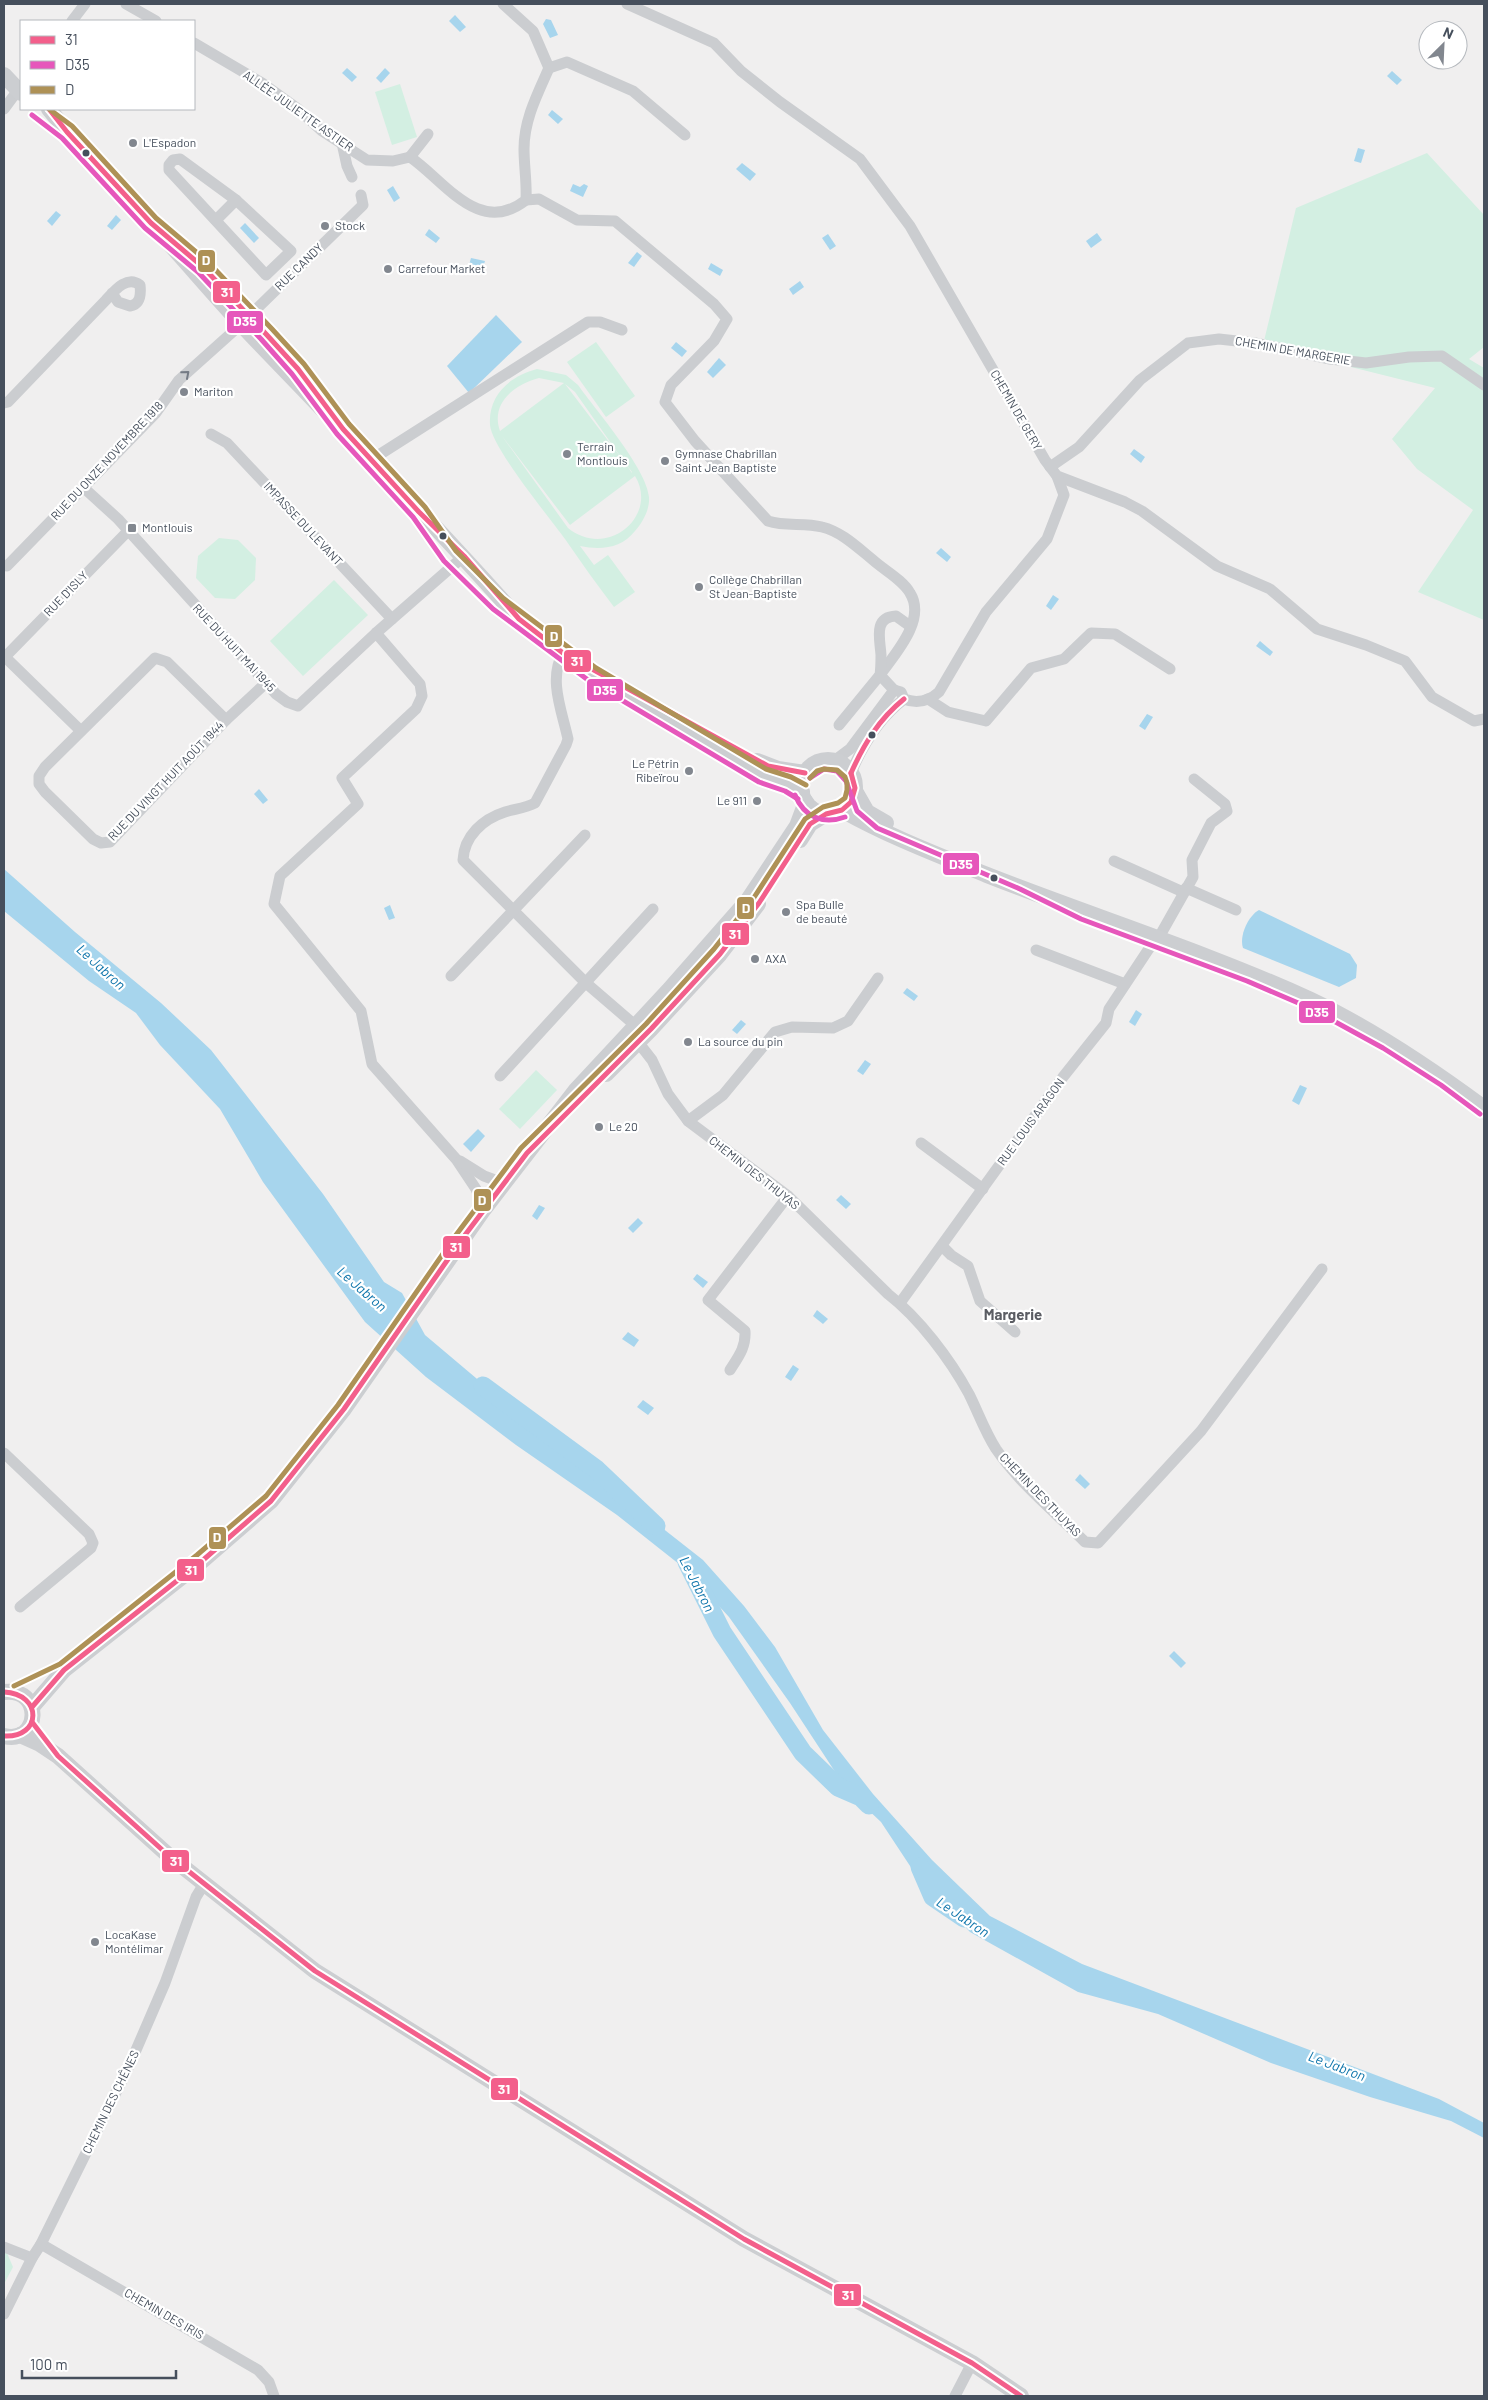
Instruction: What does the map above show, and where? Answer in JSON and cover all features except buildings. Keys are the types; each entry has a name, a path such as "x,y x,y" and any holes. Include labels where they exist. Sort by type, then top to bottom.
{"main road":[{"path":"4,61 20,87"},
{"path":"4,75 20,87"},
{"path":"38,110 67,132"},
{"path":"50,110 67,132 151,223 190,269 298,369 343,429"},
{"path":"151,223 203,267 245,320 255,339 343,429 460,559 519,619 592,674 763,776 788,784 804,797 815,810 834,812 960,864 1157,938 1313,1001 1387,1042 1445,1079 1484,1108"},
{"path":"563,653 761,763 778,769 805,773"},
{"path":"637,1034 668,991 748,900 798,826 804,797 802,782 805,773 818,762 834,761 846,767 851,773 855,791 867,812 881,821 1022,882 1084,912"},
{"path":"20,1735 32,1714 64,1670 202,1561 271,1501 344,1409 462,1239 576,1090 720,954 759,902 810,824 850,802 855,791"},
{"path":"10,1692 64,1670"},
{"path":"10,1692 24,1696 32,1714 58,1756"},
{"path":"4,1736 20,1735 40,1744 58,1756 168,1855 204,1884 315,1971 404,2029 744,2239 972,2363 1021,2396"}],"street":[{"path":"73,20 85,4"},
{"path":"126,4 154,20"},
{"path":"503,4 533,31 549,68"},
{"name":"CHEMIN DE GERY","path":"627,4 714,43 740,71 860,159 910,226 1057,476"},
{"name":"ALLÉE JULIETTE ASTIER","path":"195,44 262,83 298,109 322,131 367,160 393,161 410,157"},
{"path":"526,200 524,150 526,128 530,110 549,68 567,62 633,91 685,134"},
{"path":"4,109 20,87"},
{"path":"428,134 410,157 458,199 481,209 504,213 515,209 526,200 540,199 576,220 615,221 714,304 727,319 714,340 670,385 665,402 695,441 768,520 783,524 820,526 847,538 905,587 913,601 908,638 839,725"},
{"path":"342,143 347,166 352,177"},
{"path":"180,159 236,200 291,251 266,275 169,170 169,165 173,160 180,159"},
{"name":"RUE CANDY","path":"245,320 363,205 361,195"},
{"path":"216,220 236,200"},
{"path":"280,261 291,275"},
{"path":"4,403 8,402 112,293"},
{"name":"RUE DU ONZE NOVEMBRE 1918","path":"7,566 155,414 179,380 245,320"},
{"path":"371,460 588,322 600,322 622,330"},
{"name":"CHEMIN DE MARGERIE","path":"1050,466 1079,447 1140,380 1188,343 1218,339 1255,343 1330,359 1366,363 1409,357 1442,356 1484,385"},
{"name":"IMPASSE DU LEVANT","path":"212,434 227,443 392,619"},
{"path":"928,700 939,692 986,612 1047,539 1064,495 1057,476"},
{"path":"1057,476 1125,502 1142,512 1217,566 1270,589 1317,629 1366,645 1405,661 1432,696 1474,721 1484,719"},
{"name":"RUE DU HUIT MAI 1945","path":"84,488 128,531 266,682 287,702 298,706 376,633 460,559"},
{"name":"RUE D'ISLY","path":"4,657 128,531"},
{"path":"904,699 901,692 894,690 880,675 879,632 882,622 886,618 896,616 910,626"},
{"path":"376,633 420,684 422,696 416,709 342,778 358,804 280,876 274,904 361,1011 372,1064 456,1159 476,1190 484,1209"},
{"path":"851,773 868,737 891,710 904,699 928,700 948,712 986,721 1031,668 1064,659 1091,633 1115,634 1170,669"},
{"name":"CHEMIN DES THUYAS","path":"563,653 557,662 555,678 568,739 547,783 535,803 504,812 481,824 474,832 463,852 463,860 637,1034 668,1094 688,1121 788,1196 900,1304 947,1359 968,1394 995,1448 1018,1475 1085,1542 1098,1544 1201,1431 1322,1269"},
{"path":"4,657 81,731"},
{"name":"RUE DU VINGT HUIT AOÛT 1944","path":"226,720 167,662 155,658 46,767 39,776 39,784 93,839 101,843 110,842 226,720 266,682"},
{"path":"834,761 850,749 894,690"},
{"name":"RUE LOUIS ARAGON","path":"900,1304 943,1247 982,1189 1063,1077 1106,1023 1109,1009 1157,938 1193,877 1192,860 1211,823 1227,811 1225,804 1194,779"},
{"path":"451,976 585,835"},
{"path":"1114,861 1236,910"},
{"path":"500,1076 653,909"},
{"path":"1036,950 1125,984"},
{"path":"688,1121 723,1094 775,1032 792,1027 833,1028 848,1021 878,978"},
{"path":"921,1143 982,1189"},
{"path":"456,1159 484,1176 503,1183"},
{"path":"730,1370 742,1352 745,1342 745,1331 708,1300 788,1196"},
{"path":"943,1247 951,1255 968,1266 980,1301 1015,1332"},
{"path":"4,1453 89,1534 92,1543 91,1548 20,1607"},
{"name":"CHEMIN DES CHÊNES","path":"4,2314 41,2244 130,2064 165,1982 196,1897 204,1884"},
{"name":"CHEMIN DES IRIS","path":"41,2244 258,2370 269,2382 274,2396"},
{"path":"4,2247 32,2258"},
{"path":"955,2396 972,2363"}],"green space":[{"path":"400,84 417,137 392,145 375,92"},
{"path":"1427,153 1484,215 1484,347 1469,359 1484,368 1484,620 1418,592 1473,510 1417,469 1392,439 1435,388 1263,345 1296,208"},
{"path":"596,342 635,396 606,417 567,362"},
{"name":"Terrain Montlouis","path":"537,369 566,375 578,385 630,456 646,485 649,497 647,511 641,524 629,537 623,542 610,547 580,546 594,565 608,555 635,592 614,607 522,482 493,436 490,414 497,396 510,382 527,372","holes":["539,378 564,383 500,431 498,412 502,404 513,390","565,384 575,392 623,460","502,436 570,525 635,476 641,491 640,505 635,518 626,529 613,536 599,539 583,537 568,528"]},
{"path":"219,538 238,540 256,558 255,580 235,599 215,598 196,578 198,556"},
{"path":"334,580 368,615 303,676 270,641"},
{"path":"536,1070 557,1090 520,1129 499,1109"},
{"path":"4,2253 7,2253 13,2267 4,2284"}],"water":[{"path":"455,15 466,27 460,32 449,21"},
{"path":"546,19 551,20 558,35 550,38 543,24"},
{"path":"347,68 357,77 352,82 342,73"},
{"path":"385,68 390,73 381,83 376,78"},
{"path":"1392,71 1402,80 1397,85 1387,76"},
{"path":"552,110 563,119 558,124 548,115"},
{"path":"1358,148 1365,150 1361,163 1354,161"},
{"path":"742,163 756,174 750,181 736,169"},
{"path":"573,184 580,187 584,184 588,186 583,197 570,191"},
{"path":"393,186 400,198 394,202 387,190"},
{"path":"56,211 61,215 52,226 47,221"},
{"path":"116,215 121,220 112,230 107,226"},
{"path":"245,223 259,238 254,243 240,228"},
{"path":"429,229 440,238 436,243 425,235"},
{"path":"1097,233 1102,240 1091,248 1086,241"},
{"path":"828,234 836,246 830,250 822,238"},
{"path":"637,252 642,256 634,267 628,263"},
{"path":"471,258 485,261 483,268 469,265"},
{"path":"711,263 723,270 720,276 708,269"},
{"path":"800,281 804,287 793,295 789,289"},
{"path":"496,315 522,342 469,393 447,366"},
{"path":"676,342 687,351 682,357 671,348"},
{"path":"719,358 726,365 713,378 707,372"},
{"path":"1134,449 1145,457 1141,463 1130,454"},
{"path":"941,548 951,557 947,562 936,553"},
{"path":"1053,595 1059,599 1051,610 1046,606"},
{"path":"1260,641 1273,652 1270,656 1256,646"},
{"path":"1147,714 1153,717 1145,730 1139,726"},
{"path":"259,789 268,800 263,804 254,794"},
{"path":"4,869 75,932 161,1003 211,1050 323,1194 384,1282 402,1293 425,1335 540,1432 703,1560 744,1606 775,1647 823,1730 873,1794 932,1860 990,1916 1082,1964 1439,2099 1484,2123 1484,2138 1451,2121 1370,2097 1271,2063 1158,2014 1078,1992 970,1932 916,1875 881,1822 847,1790 790,1703 729,1617 684,1568 617,1515 516,1445 426,1377 365,1322 263,1182 220,1109 160,1045 136,1013 89,981 4,911"},
{"path":"390,905 395,918 389,920 384,908"},
{"path":"1259,910 1350,954 1357,965 1356,978 1339,987 1243,948 1242,938 1245,927 1251,917"},
{"path":"907,988 918,996 914,1001 903,993"},
{"path":"1136,1010 1142,1014 1135,1026 1129,1022"},
{"path":"741,1020 746,1024 737,1034 732,1030"},
{"path":"865,1060 871,1064 863,1075 857,1071"},
{"path":"1300,1085 1307,1088 1299,1105 1292,1101"},
{"path":"478,1129 485,1136 471,1152 463,1144"},
{"path":"841,1195 851,1204 846,1209 836,1200"},
{"path":"539,1205 545,1208 537,1220 532,1216"},
{"path":"638,1218 643,1223 633,1233 628,1228"},
{"path":"697,1274 708,1282 703,1288 693,1279"},
{"path":"817,1310 828,1319 823,1324 813,1316"},
{"path":"628,1332 639,1340 634,1347 622,1339"},
{"path":"793,1365 799,1369 791,1381 785,1377"},
{"path":"643,1400 654,1408 648,1415 637,1407"},
{"path":"1080,1474 1090,1484 1085,1489 1075,1480"},
{"path":"1174,1651 1186,1663 1181,1668 1169,1656"}],"waterway":[{"name":"Le Jabron","path":"483,1386 596,1469 656,1526"},
{"name":"Le Jabron","path":"687,1562 722,1632 803,1753 838,1787 861,1797 869,1805"},
{"name":"Le Jabron","path":"920,1867 933,1897 964,1918"}],"transit line":[{"name":"31","path":"50,110 67,132 151,223 203,267 266,334 298,369 343,429 419,512 464,556 519,619 563,653 768,766 805,773"},
{"name":"D","path":"50,110 72,126 156,218 208,262 272,329 304,364 349,424 425,507 456,551 503,598 596,668 766,769 791,777 806,785"},
{"name":"D35","path":"32,115 62,138 145,228 198,272 261,339 292,374 337,434 413,517 444,561 493,609 588,680 759,782 785,791 798,799"},
{"name":"31","path":"851,773 873,733 887,715 904,699"},
{"name":"D35","path":"810,778 824,769 837,771 846,781 857,811 877,828 1020,889 1081,919 1247,981 1310,1008 1383,1048 1441,1085 1480,1114"},
{"name":"D","path":"14,1686 60,1664 197,1555 266,1496 338,1405 456,1235 521,1148 646,1024 714,949 753,899 805,819 823,807 838,803 845,798 847,783 845,777 837,770 824,769 817,771 810,778"},
{"name":"31","path":"32,1707 64,1670 202,1561 271,1501 344,1409 462,1239 527,1153 651,1029 720,954 759,903 810,824 826,814 842,810 851,802 855,788 851,773"},
{"name":"D35","path":"795,795 804,809 815,817 829,820 845,817"},
{"name":"31","path":"4,1692 17,1695 26,1700 31,1707 33,1716 26,1730 17,1735 4,1736"},
{"name":"31","path":"32,1722 58,1756 168,1855 315,1971 744,2239 972,2363 1021,2396"}],"place":[{"name":"L'Espadon","path":"133,143"},
{"name":"Stock","path":"325,226"},
{"name":"Carrefour Market","path":"388,269"},
{"name":"Mariton","path":"184,392"},
{"name":"Terrain Montlouis","path":"567,454"},
{"name":"Gymnase Chabrillan Saint Jean Baptiste","path":"665,461"},
{"name":"Montlouis","path":"132,528"},
{"name":"Collège Chabrillan St Jean-Baptiste","path":"699,587"},
{"name":"Le Pétrin Ribeïrou","path":"689,771"},
{"name":"Le 911","path":"757,801"},
{"name":"Spa Bulle de beauté","path":"786,912"},
{"name":"AXA","path":"755,959"},
{"name":"La source du pin","path":"688,1042"},
{"name":"Le 20","path":"599,1127"},
{"name":"LocaKase Montélimar","path":"95,1942"}],"district":[{"name":"Margerie","path":"1013,1315"}]}
